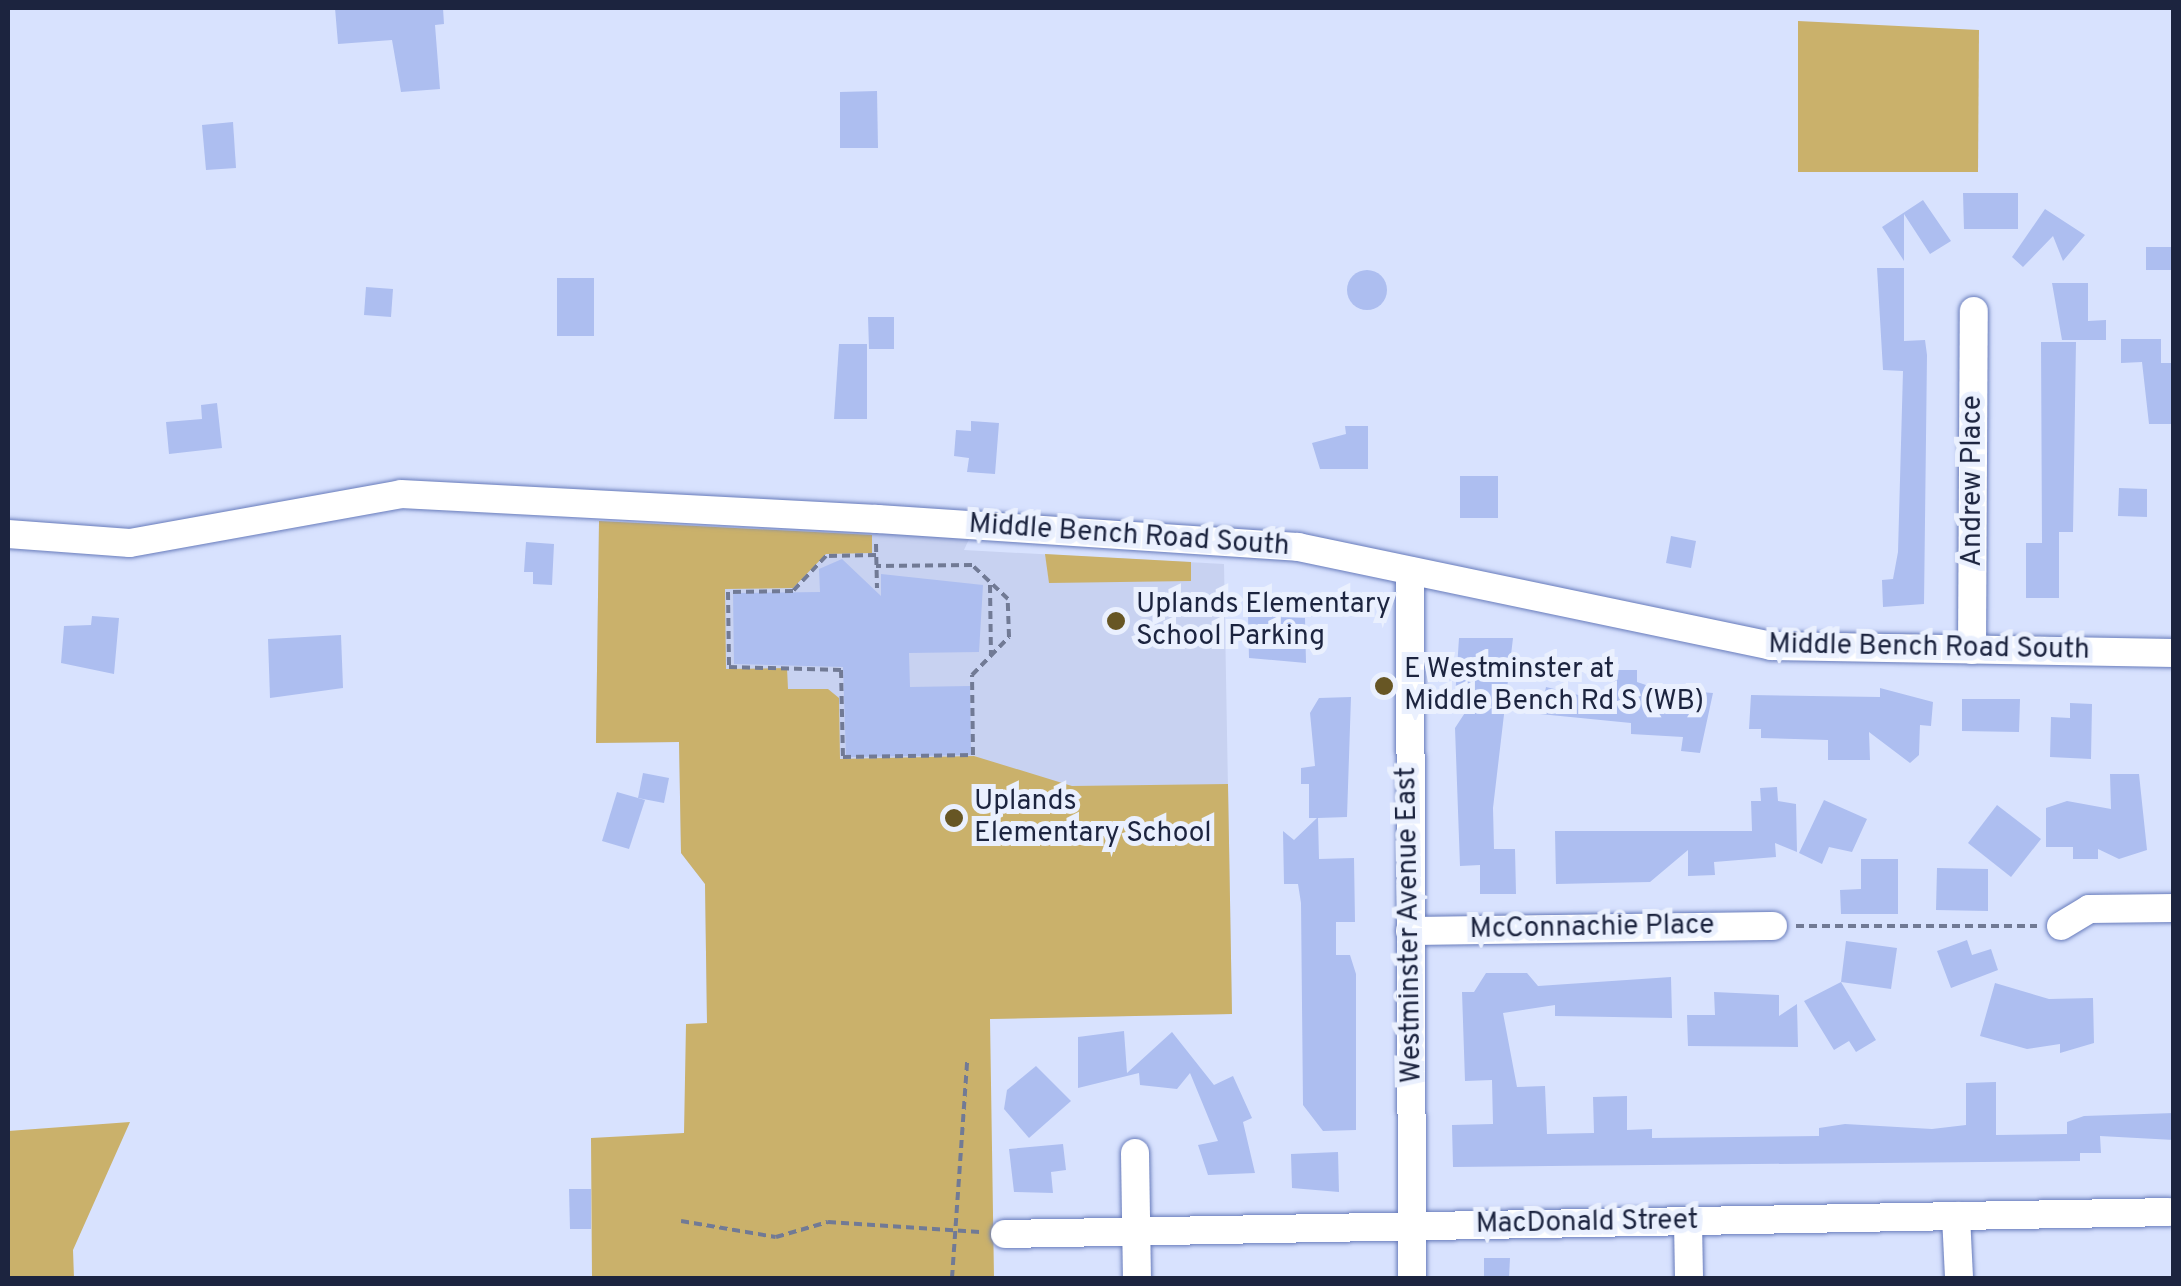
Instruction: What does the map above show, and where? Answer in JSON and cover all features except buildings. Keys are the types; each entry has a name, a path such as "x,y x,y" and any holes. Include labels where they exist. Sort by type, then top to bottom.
{"street":[{"name":"Andrew Place","path":"1972,650 1974,311"},
{"name":"Middle Bench Road South","path":"8,534 143,541 376,497 877,520 1255,541 1770,646 2174,654"},
{"name":"Westminster Avenue East","path":"1410,571 1412,1278"},
{"path":"2062,926 2089,909 2174,908"},
{"name":"McConnachie Place","path":"1410,931 1773,926"},
{"path":"1135,1153 1137,1278"},
{"name":"MacDonald Street","path":"1005,1234 2169,1212"},
{"path":"1956,1216 1959,1278"},
{"path":"1688,1221 1689,1278"}],"path":[{"path":"877,520 877,588"},
{"path":"876,555 826,556 793,591 728,592 729,666 841,670 842,758 973,755 972,675 1009,637 1008,599 972,565 876,566"},
{"path":"990,582 991,655"},
{"path":"1773,926 2062,926"},
{"path":"952,1278 951,1230 967,1062"},
{"path":"681,1221 776,1236 828,1222 1005,1234"}],"shaded area":[{"path":"1798,21 1979,30 1978,172 1798,172"},
{"name":"Uplands Elementary School","path":"599,521 970,537 964,550 1224,564 1232,1014 707,1024 705,884 681,853 679,742 596,743"},
{"name":"Uplands Elementary School","path":"599,521 872,535 872,553 826,554 793,588 725,589 726,669 787,668 788,689 828,689 839,698 840,759 974,756 1072,786 1228,784 1232,1014 990,1019 994,1278 592,1278 591,1138 684,1133 686,1024 707,1023 705,884 681,853 679,742 596,743"},
{"path":"1045,554 1191,562 1191,581 1049,583"},
{"path":"130,1122 73,1250 74,1278 8,1278 8,1131"}],"place":[{"name":"Uplands Elementary School Parking","path":"1116,621"},
{"name":"E Westminster at Middle Bench Rd S (WB)","path":"1384,686"},
{"name":"Uplands Elementary School","path":"954,818"}]}
